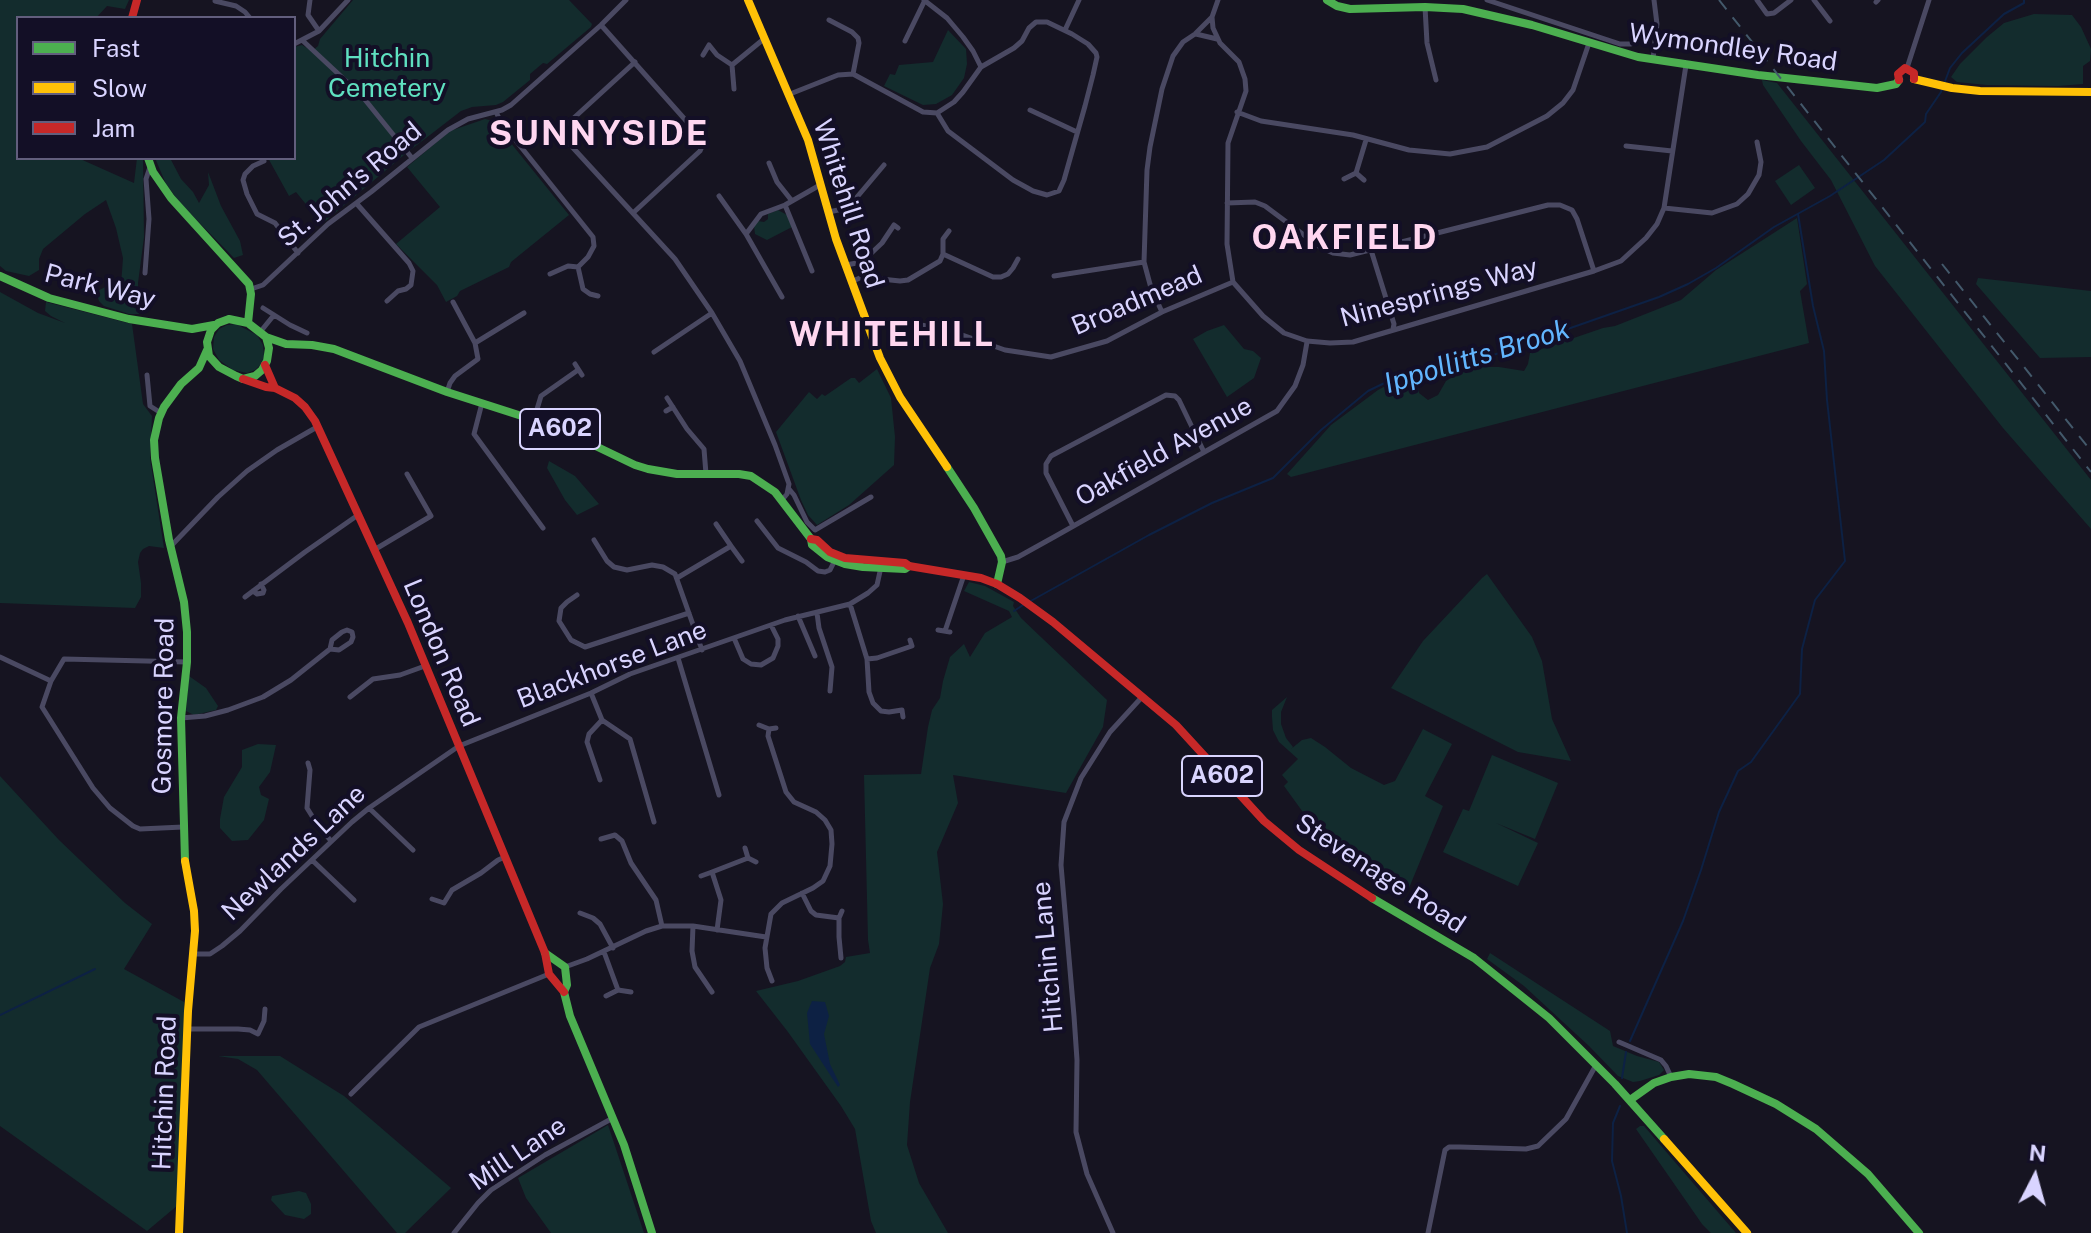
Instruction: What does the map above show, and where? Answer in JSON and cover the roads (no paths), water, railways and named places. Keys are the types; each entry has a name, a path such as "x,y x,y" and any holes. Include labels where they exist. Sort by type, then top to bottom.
{"main road":[{"name":"Whitehill Road","path":"748,0 808,140 846,265 880,358 896,391 974,508 1002,562"},
{"name":"Wymondley Road","path":"1327,0 1350,9 1464,5 1589,43 1653,60 1686,65 1869,87 1886,88 1899,80"},
{"path":"1907,68 1914,73 1914,79 1903,84 1899,80 1900,71 1907,68"},
{"path":"1914,79 1980,91 2091,92"},
{"path":"149,162 171,198 241,273 251,289 248,323"},
{"name":"Park Way","path":"0,276 49,298 129,319 192,329 214,325"},
{"path":"236,319 248,305"},
{"path":"192,329 219,367 243,379 255,376 265,365 269,354 263,334 236,319 214,325 207,346"},
{"name":"A602","path":"263,334 286,344 334,349 447,392 534,419 635,465 660,472 751,476 767,485 782,500 817,550 836,558"},
{"path":"269,354 286,344"},
{"name":"Gosmore Road","path":"194,954 195,922 183,827 181,718 187,662 186,616 155,458 155,433 167,401 199,368 207,346"},
{"path":"265,365 275,388"},
{"path":"199,368 219,367"},
{"name":"London Road","path":"243,379 275,388 301,403 312,416 425,666 551,974 564,992 570,1016 613,1118 652,1233"},
{"name":"Stevenage Road","path":"836,558 854,566 881,565 905,569 909,566 965,575 997,584 1020,598 1073,638 1176,725 1264,821 1299,850 1356,888 1474,958 1549,1018 1630,1100 1747,1233"},
{"path":"997,584 1002,562"},
{"name":"London Road","path":"545,953 562,968 567,985 564,992"},
{"name":"Hitchin Road","path":"179,1233 194,954"},
{"path":"551,974 562,968"},
{"path":"551,974 560,979 562,968"},
{"path":"1630,1100 1654,1083 1689,1074 1716,1077 1776,1104 1846,1154 1868,1174 1919,1233"}],"street":[{"path":"310,0 308,15 319,31"},
{"path":"296,43 319,31 348,0"},
{"name":"St. John's Road","path":"251,289 263,285 328,224 455,125 511,105 626,0"},
{"path":"905,41 924,0 947,18 981,67"},
{"path":"1065,30 1079,0"},
{"path":"1218,0 1212,17 1213,28 1218,39 1239,62 1246,91 1228,143 1227,244 1233,282"},
{"name":"Wymondley Road","path":"1487,0 1620,44 1631,44 1642,36 1656,36"},
{"path":"1653,60 1656,36 1654,0"},
{"path":"1757,0 1767,14 1774,13 1791,0"},
{"path":"1814,0 1830,21"},
{"path":"1907,68 1929,0"},
{"path":"215,1 236,6 248,16"},
{"path":"1425,7 1427,43 1436,80"},
{"path":"1162,312 1144,262 1147,170 1162,89 1173,56 1183,42 1212,17"},
{"path":"829,20 858,38 853,74"},
{"path":"790,94 838,75 853,74 923,112 937,113 954,102 981,67 1022,41 1036,22 1047,22 1065,30 1093,48 1097,57 1059,191 1047,195 1033,191 948,131 937,113"},
{"path":"601,25 697,133 703,144 700,151 633,213"},
{"path":"1195,34 1218,39"},
{"path":"732,65 765,38"},
{"path":"302,40 362,96 412,158"},
{"path":"1237,112 1261,121 1353,135 1409,150 1450,154 1487,147 1547,116 1563,103 1573,90 1589,43"},
{"path":"703,55 709,45 732,65"},
{"path":"635,62 565,126 562,132 564,138 675,259 712,313 740,361 775,445 789,489 807,522 815,530 871,497"},
{"path":"732,65 734,89"},
{"name":"Ninesprings Way","path":"1233,282 1263,316 1284,333 1307,341 1353,342 1621,261 1646,238 1664,208 1686,65"},
{"path":"1030,110 1077,132"},
{"path":"496,112 593,237 594,246 578,267 562,268 550,274"},
{"path":"1344,179 1356,173 1366,140"},
{"path":"1664,208 1712,213 1737,204 1748,194 1759,175 1761,162 1757,142"},
{"path":"1626,146 1672,151"},
{"path":"264,161 245,174 243,180 247,194 257,214 275,223 298,253"},
{"path":"145,273 149,162"},
{"path":"769,163 777,182 792,201"},
{"path":"829,212 847,208 884,165"},
{"path":"1356,173 1364,180"},
{"path":"746,234 761,214 785,205 821,184"},
{"path":"719,196 746,234 782,297"},
{"path":"1227,203 1255,202 1265,206 1320,247 1333,253 1350,255 1554,204 1572,210 1594,271"},
{"path":"357,204 413,271 411,285 387,301"},
{"path":"785,205 812,271"},
{"path":"846,265 862,262 895,226"},
{"path":"853,281 862,277 908,280 940,261 943,239 949,231"},
{"path":"1371,250 1393,329"},
{"path":"943,254 993,277 1008,274 1018,259"},
{"path":"1054,276 1144,262"},
{"path":"578,267 583,289 598,296"},
{"name":"Broadmead","path":"868,326 910,323 948,330 1005,350 1051,357 1107,341 1162,312 1233,282"},
{"path":"447,392 455,376 478,359 475,343 453,302"},
{"path":"263,308 307,333"},
{"path":"475,343 524,313"},
{"path":"654,352 712,313"},
{"path":"263,334 274,315"},
{"name":"Oakfield Avenue","path":"1002,562 1018,557 1277,411 1295,386 1307,341"},
{"path":"534,419 541,396 578,369"},
{"path":"147,375 150,406 161,413"},
{"path":"1073,526 1046,473 1046,464 1051,456 1166,395 1179,400 1204,452"},
{"path":"667,398 704,449 706,475"},
{"path":"482,403 474,434 543,528"},
{"path":"666,411 673,407"},
{"path":"171,546 247,471 317,427"},
{"path":"374,550 431,516 407,474"},
{"path":"782,500 789,489"},
{"path":"245,597 358,515"},
{"path":"757,521 778,548 818,571 828,572 836,558"},
{"path":"716,524 742,561"},
{"path":"594,540 614,567 627,570 657,565 668,569 677,578 702,650"},
{"path":"677,578 731,546"},
{"name":"Blackhorse Lane","path":"459,746 630,674 798,616 850,604 877,585 881,565"},
{"path":"944,631 965,575"},
{"path":"577,595 561,608 559,621 571,640 585,647 689,613"},
{"path":"850,604 867,659 869,692 875,706 885,712 902,710"},
{"path":"817,613 832,667 830,691"},
{"path":"798,616 815,656"},
{"name":"Blackhorse Lane","path":"734,638 743,659 761,665 773,658 778,646 771,625"},
{"path":"181,718 205,716 263,697 291,680 330,649 334,638 345,630 352,632 351,642 339,650 330,649"},
{"path":"867,659 912,646"},
{"path":"0,657 51,681"},
{"path":"183,827 136,828 100,797 43,709 42,701 61,661 67,658 187,662"},
{"path":"678,658 719,795"},
{"path":"350,697 373,679 400,675 425,666"},
{"path":"591,693 602,720 630,739 654,822"},
{"name":"Hitchin Lane","path":"1113,1233 1087,1174 1076,1132 1076,1045 1061,865 1064,822 1081,778 1110,732 1143,696"},
{"path":"600,780 587,742 589,734 602,720"},
{"path":"759,725 776,728"},
{"path":"769,729 768,740 788,796 825,820 831,830 832,859 828,873 820,883 773,911 768,923 765,960 772,981"},
{"name":"Newlands Lane","path":"194,954 210,954 222,946 369,808 459,746"},
{"path":"308,763 307,808 331,841"},
{"path":"369,808 413,850"},
{"path":"601,839 615,835 622,841 631,863 656,900 662,926"},
{"path":"745,848 748,858 756,862"},
{"path":"432,899 444,903 452,890 505,857"},
{"path":"701,876 748,858"},
{"path":"312,860 354,900"},
{"path":"712,872 720,894 717,930"},
{"path":"802,893 816,915 839,918"},
{"path":"841,958 839,918 842,911"},
{"path":"580,913 600,924 613,948"},
{"path":"562,968 662,926 693,926 766,937"},
{"path":"693,926 695,967 712,992"},
{"path":"604,952 618,990"},
{"path":"351,1094 419,1027 551,974"},
{"path":"606,996 618,990 631,992"},
{"path":"188,1029 246,1030 258,1034 265,1009"},
{"path":"1619,1042 1661,1060 1671,1077"},
{"path":"1428,1233 1445,1150 1449,1147 1526,1149 1538,1146 1566,1119 1596,1064"},
{"name":"Mill Lane","path":"454,1233 491,1190 545,1155 613,1118"}],"water":[{"path":"812,1001 825,1002 829,1016 824,1034 830,1064 840,1085 838,1087 810,1044 807,1013"}],"waterway":[{"name":"Ippollitts Brook","path":"1029,602 1149,535 1212,503 1273,478 1321,430 1368,391 1399,376 1421,369 1482,359 1659,297 1716,268 1774,227 1830,196 1884,160 1925,122 1926,114 1941,92 1950,68 1962,53 2024,0"},
{"path":"1630,1041 1683,921 1719,812 1738,771 1751,762 1800,694 1802,649 1815,600 1845,561 1824,351 1813,306 1798,214"},
{"name":"Ippollitts Brook","path":"1014,611 1023,605"},
{"path":"0,1015 95,969"},
{"path":"1622,1078 1626,1052"},
{"path":"1620,1106 1613,1123 1612,1161 1627,1233"}],"railway":[{"path":"1719,0 2091,472"},
{"path":"1942,264 2091,451"}],"district":[{"name":"SUNNYSIDE","path":"599,135"},
{"name":"OAKFIELD","path":"1345,239"},
{"name":"WHITEHILL","path":"892,336"}],"park label":[{"name":"Hitchin Cemetery","path":"387,74"}]}
